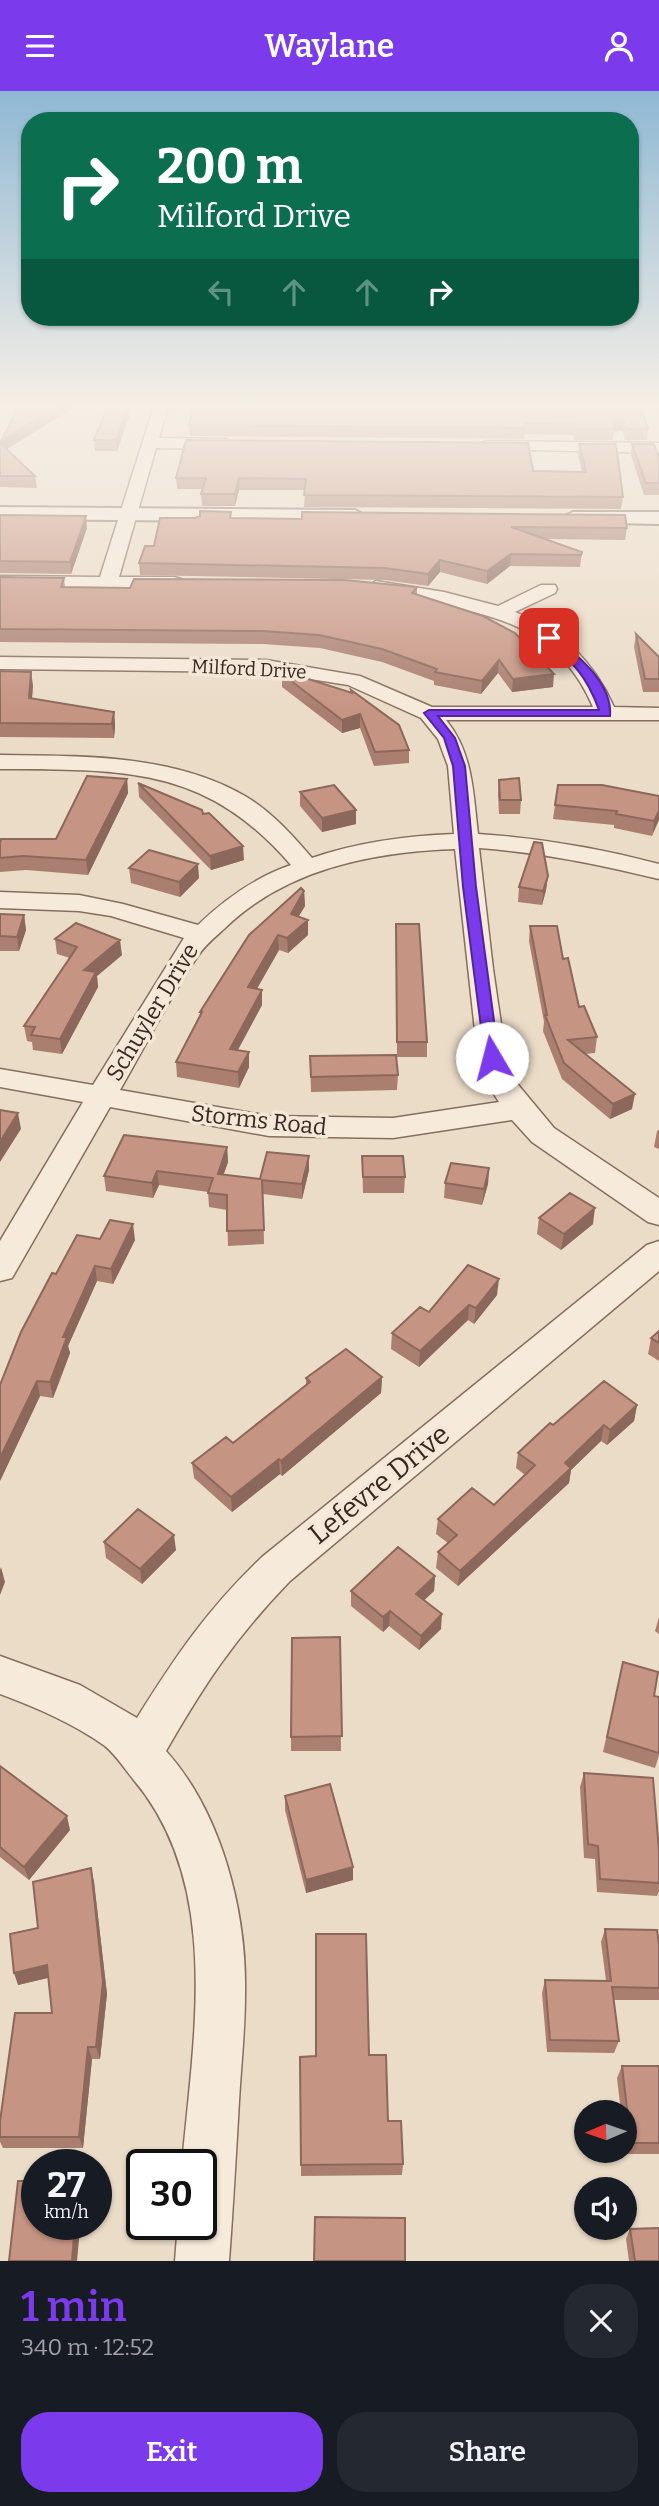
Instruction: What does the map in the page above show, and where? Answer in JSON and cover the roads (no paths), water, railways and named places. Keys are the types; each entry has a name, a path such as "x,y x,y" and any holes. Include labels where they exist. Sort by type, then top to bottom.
{"street":[{"path":"92,507 376,512"},
{"path":"0,513 130,509"},
{"path":"108,582 130,509"},
{"path":"659,509 553,513 659,518"},
{"path":"0,582 187,583"},
{"path":"352,586 442,597 499,613 538,631 568,652 594,681 606,713"},
{"path":"499,613 548,589"},
{"name":"Milford Drive","path":"0,663 295,669 374,687 429,713 659,714"},
{"path":"429,713 449,738 459,766 470,887 492,1058 501,1082 519,1109 543,1135 567,1154 659,1214"},
{"path":"0,762 106,765 171,776 199,785 249,810 266,823 307,867"},
{"name":"Schuyler Drive","path":"0,1269 188,949 200,934 242,899 307,867 373,849 467,841 556,846 591,852 659,872"},
{"path":"0,900 46,900 102,907 200,934"},
{"name":"Storms Road","path":"0,1078 232,1121 334,1129 393,1128 519,1109"},
{"name":"Lefevre Drive","path":"141,1753 194,1663 234,1611 276,1569 659,1253"},
{"path":"0,1675 65,1699 122,1733 162,1779 191,1832 209,1885 218,1937 221,1993 202,2261"}]}
